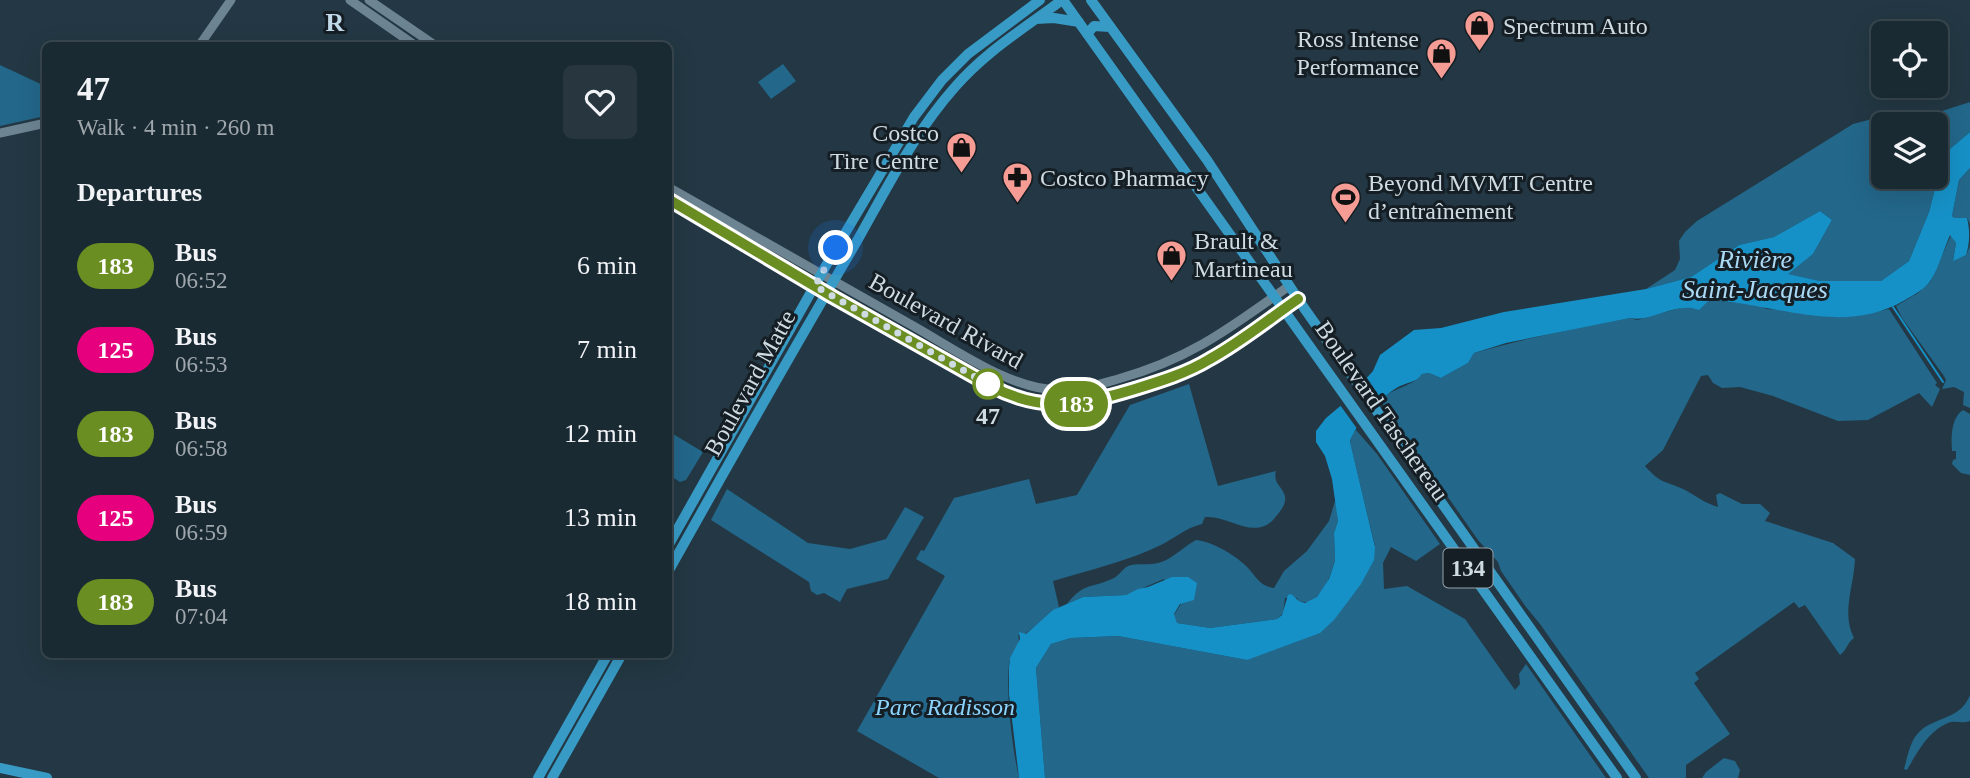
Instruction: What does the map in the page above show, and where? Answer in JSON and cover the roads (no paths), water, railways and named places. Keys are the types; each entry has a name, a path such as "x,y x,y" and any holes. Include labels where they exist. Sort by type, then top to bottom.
{"main road":[{"name":"Boulevard Matte","path":"672,565 918,137 941,104 986,55 1063,0"},
{"name":"Boulevard Taschereau","path":"1063,0 1617,778"},
{"name":"Boulevard Taschereau","path":"1091,0 1212,167 1298,299 1636,778"},
{"path":"1101,14 1102,0"},
{"name":"Boulevard Matte","path":"672,539 904,131 923,103 968,54 1035,2"},
{"path":"1035,20 1052,18 1079,22"},
{"path":"1087,34 1094,26 1111,27"},
{"path":"538,778 606,658"},
{"path":"552,778 620,658"},
{"path":"0,768 47,778"}],"street":[{"path":"203,42 231,0"},
{"path":"350,0 410,42"},
{"path":"369,0 430,42"},
{"path":"0,133 42,124"},
{"name":"Boulevard Rivard","path":"672,189 1010,380 1030,387 1076,389 1110,382 1174,360 1216,338 1289,286"},
{"name":"Boulevard Rivard","path":"672,201 826,293 1003,393 1027,401 1053,405 1077,404 1182,373 1225,350 1298,299"}],"water":[{"name":"Rivière Saint-Jacques","path":"1970,132 1970,168 1959,180 1952,216 1967,218 1969,236 1966,255 1953,261 1956,243 1950,235 1929,283 1912,296 1881,311 1833,317 1709,300 1699,310 1681,308 1647,318 1630,318 1506,343 1474,353 1468,363 1441,378 1429,373 1422,374 1414,381 1392,391 1363,420 1350,442 1375,547 1374,560 1361,584 1334,620 1320,633 1247,660 1118,636 1071,638 1051,644 1036,668 1045,778 1019,778 1009,694 1010,658 1020,639 1019,632 1026,634 1053,610 1083,597 1126,595 1172,577 1188,577 1197,583 1194,600 1180,604 1174,614 1177,623 1210,628 1277,619 1282,615 1288,595 1291,594 1305,603 1317,597 1329,579 1335,561 1334,533 1338,521 1332,479 1325,456 1316,442 1316,431 1373,371 1380,355 1414,330 1441,328 1504,312 1646,289 1691,277 1739,245 1774,237 1820,211 1832,220 1813,254 1788,274 1820,281 1881,281 1909,261 1929,212 1935,189 1948,189 1948,151"}],"waterway":[{"path":"1893,307 1943,382"}],"place":[{"name":"Spectrum Auto","path":"1480,53"},
{"name":"Ross Intense Performance","path":"1442,80"},
{"name":"Costco Tire Centre","path":"962,174"},
{"name":"Costco Pharmacy","path":"1017,205"},
{"name":"Beyond MVMT Centre d’entraînement","path":"1345,224"},
{"name":"Brault & Martineau","path":"1171,282"},
{"name":"47","path":"988,384"}],"district":[{"name":"R","path":"335,22"}],"park label":[{"name":"Parc Radisson","path":"945,707"}]}
